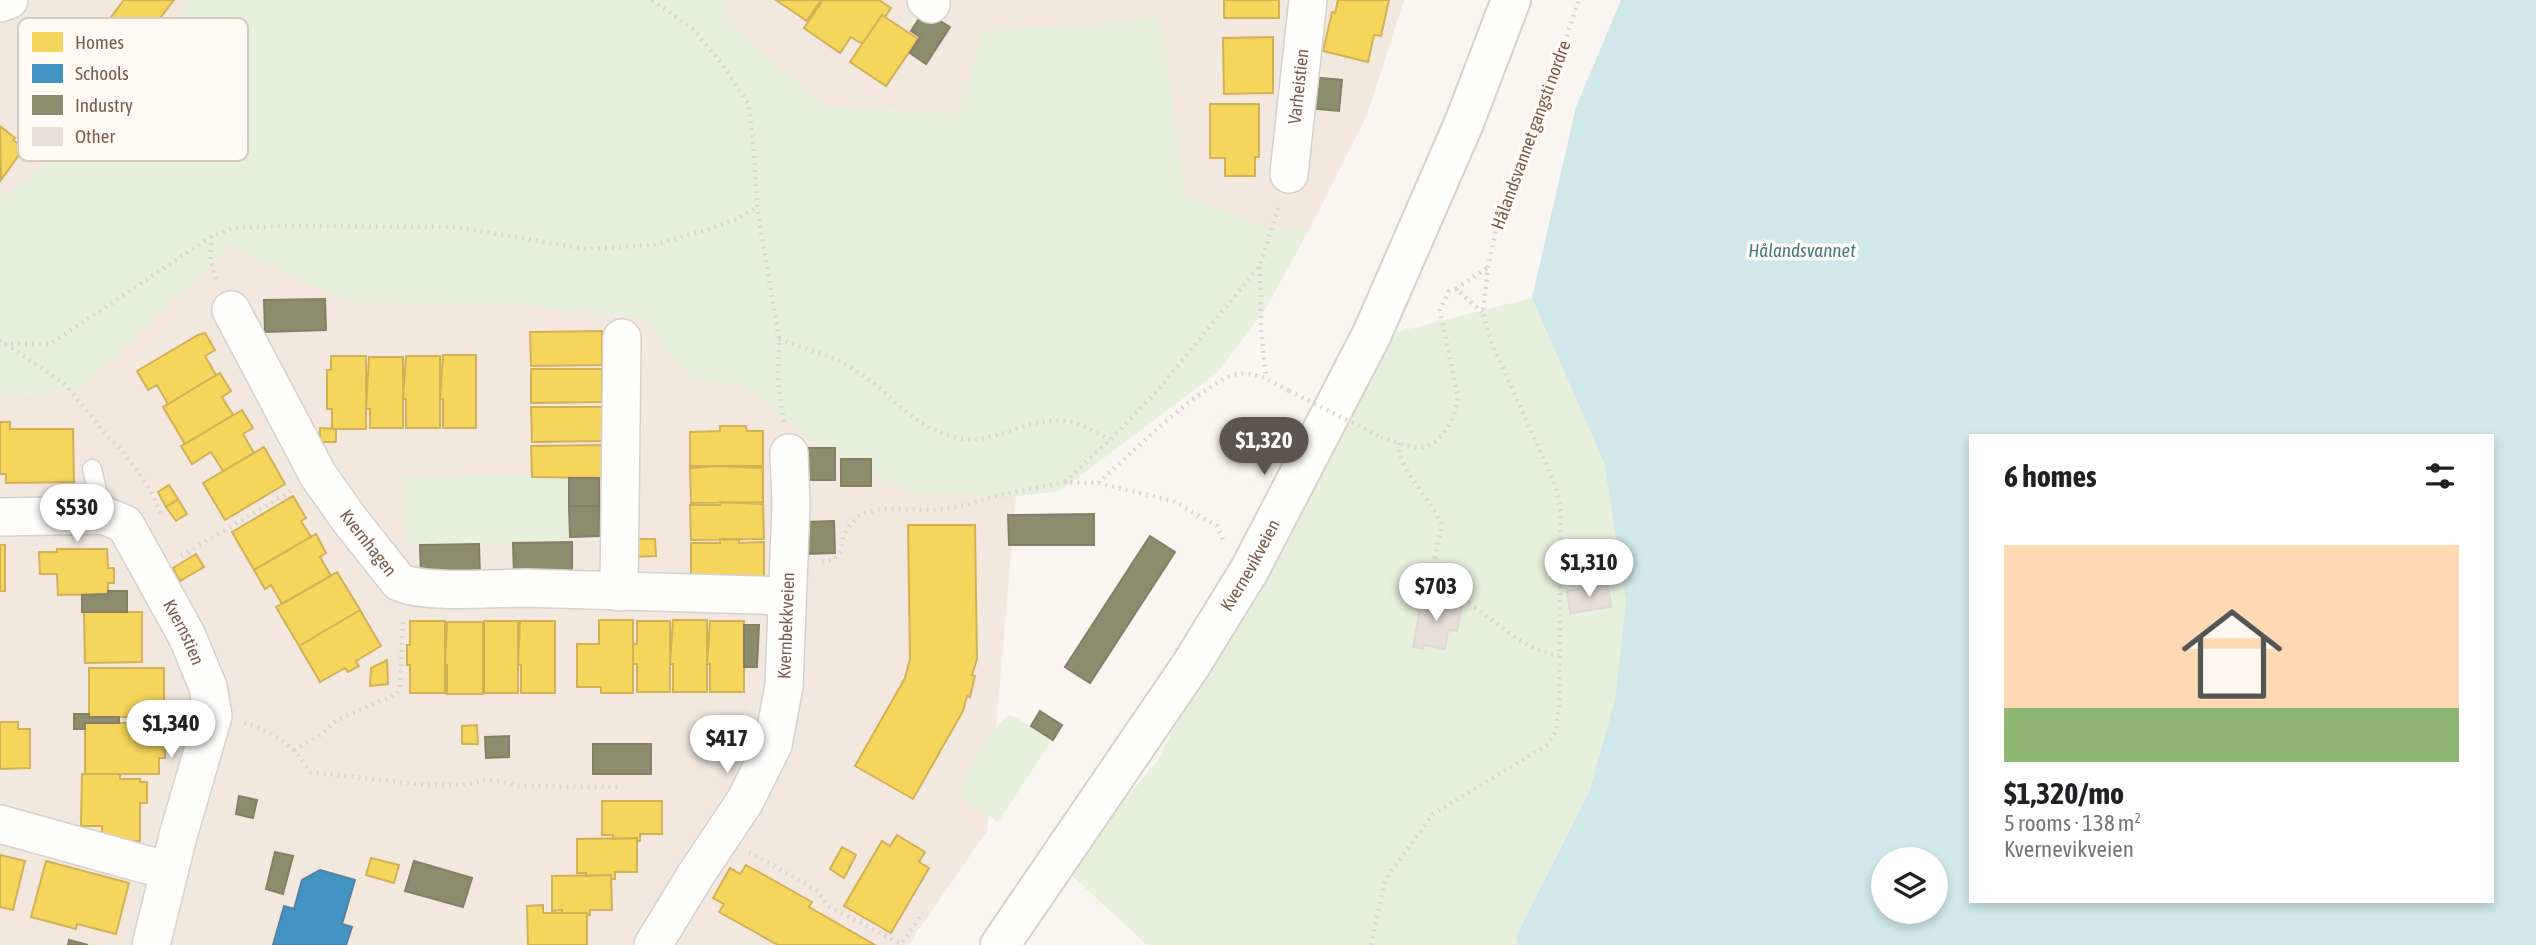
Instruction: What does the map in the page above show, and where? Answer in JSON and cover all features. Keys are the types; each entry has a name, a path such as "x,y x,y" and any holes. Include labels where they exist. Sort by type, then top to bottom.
{"main road":[{"name":"Kvernevikveien","path":"1000,945 1191,665 1250,569 1372,334 1464,123 1511,0"}],"street":[{"path":"0,3 9,0"},
{"name":"Varheistien","path":"1289,174 1308,0"},
{"name":"Kvernhagen","path":"231,310 318,475 390,574 404,585 467,589 787,596"},
{"path":"619,592 622,338"},
{"name":"Kvernbekkveien","path":"665,941 722,835 755,784 773,745 784,686 791,504 789,453"},
{"path":"0,517 103,515"},
{"name":"Kvernstien","path":"103,515 125,524 187,636 208,687 213,716 151,945"},
{"path":"0,824 169,871"}],"lane":[{"path":"92,469 103,515"}],"path":[{"path":"652,0 693,29 722,64 748,103 757,207 779,339 778,383 789,453"},
{"name":"Hålandsvannet gangsti nordre","path":"1483,313 1488,267 1499,216 1525,158 1579,0"},
{"path":"1266,378 1261,329 1260,265 1289,174"},
{"path":"0,340 4,344 50,344 212,236 234,228 456,227 574,247 600,248 654,245 739,218 757,207"},
{"path":"212,236 210,260 218,287 231,310"},
{"path":"1064,482 1110,440 1159,389 1260,265"},
{"path":"1098,483 1185,405 1214,384 1236,373 1266,378 1381,437 1421,447 1430,445 1447,427 1457,407 1454,372 1441,324 1440,310 1449,292 1488,267"},
{"path":"1371,945 1385,880 1433,814 1547,745 1556,731 1561,514 1556,487 1491,341 1483,313 1456,289"},
{"path":"779,339 837,358 861,373 914,420 950,437 974,441 1018,427 1046,422 1070,422 1110,440"},
{"path":"1399,443 1398,449 1405,466 1442,525 1430,581 1436,588 1473,607 1524,644 1559,656"},
{"path":"181,556 318,475"},
{"path":"787,596 800,581 805,566 835,559 849,526 861,514 881,509 936,510 957,507 1064,482 1098,483 1173,501 1217,526 1226,546 1250,569"},
{"path":"294,750 320,736 337,720 397,694 400,688 404,585"},
{"path":"213,716 268,730 294,750 310,772 426,785 465,785 483,780 517,786 618,787"},
{"path":"722,835 818,891 828,906 901,944 923,913"}],"shaded area":[{"path":"0,0 192,0 178,18 18,18 18,161 47,161 24,183 0,197"},
{"path":"728,0 1404,0 1367,115 1309,230 1261,226 1185,196 1161,18 960,114 825,107 725,21"},
{"path":"229,246 350,302 527,305 645,319 667,352 692,378 744,385 817,445 911,492 1016,496 987,831 908,945 0,945 0,396 77,392"}],"green space":[{"path":"192,0 728,0 725,21 825,107 959,114 982,32 1161,18 1185,196 1261,226 1309,230 1266,308 1218,372 1060,491 1016,496 911,492 817,445 744,385 692,378 667,352 645,319 527,305 350,302 229,246 77,392 0,396 0,197 24,183 47,161 248,161 248,18 178,18"},
{"path":"1532,298 1604,463 1626,601 1615,700 1589,792 1516,936 1518,945 1147,945 1066,870 1158,760 1203,671 1342,417 1397,332"},
{"path":"532,475 567,478 570,542 405,545 404,477"},
{"path":"1009,715 1052,740 998,822 964,798 962,787 982,748"}],"water":[{"name":"Hålandsvannet","path":"1621,0 2536,0 2536,945 1518,945 1516,936 1589,792 1615,700 1626,601 1604,463 1532,298 1576,107"}],"building: Homes":[{"path":"124,0 174,0 160,18 110,18"},
{"path":"776,0 821,0 807,21"},
{"path":"823,0 879,0 891,8 885,17 882,15 862,44 851,37 840,53 804,28"},
{"path":"1224,0 1279,0 1279,18 1224,18"},
{"path":"1338,0 1389,0 1381,36 1374,35 1368,62 1323,51 1332,12 1335,13"},
{"path":"882,15 918,39 886,86 850,62"},
{"path":"1273,37 1273,93 1224,94 1223,38"},
{"path":"1210,104 1259,104 1259,157 1255,157 1255,176 1225,176 1225,158 1210,158"},
{"path":"0,126 18,144 18,156 1,180"},
{"path":"602,331 602,365 531,366 530,332"},
{"path":"205,333 215,350 205,356 216,375 168,404 157,385 148,390 137,371"},
{"path":"443,355 476,355 476,428 443,428 443,399 440,399"},
{"path":"331,356 366,356 366,429 332,429 332,409 327,409 327,370 331,370"},
{"path":"406,356 440,356 440,428 406,428 406,399 403,399"},
{"path":"369,357 403,357 403,428 370,428 370,409 366,409"},
{"path":"531,369 602,369 602,402 531,403"},
{"path":"220,373 231,391 222,397 233,415 185,444 163,407"},
{"path":"531,407 603,407 603,441 532,442"},
{"path":"242,410 253,428 243,434 254,453 223,471 211,452 192,464 181,446"},
{"path":"0,422 10,422 10,429 73,429 74,482 6,483 6,474 0,474"},
{"path":"720,426 746,426 747,431 763,431 763,466 690,466 690,432 720,431"},
{"path":"320,428 336,429 336,442 320,442"},
{"path":"603,445 604,478 532,477 531,446"},
{"path":"264,447 285,484 225,520 203,483"},
{"path":"690,468 763,468 763,502 691,503"},
{"path":"169,485 178,499 166,507 158,492"},
{"path":"293,496 306,518 301,521 311,537 254,570 232,532"},
{"path":"178,499 187,514 176,521 166,507"},
{"path":"720,502 763,504 764,539 691,540 690,505 720,505"},
{"path":"908,525 975,525 977,659 972,675 975,676 963,711 913,799 855,766 905,678 910,659"},
{"path":"316,534 326,553 320,557 331,576 282,604 271,585 265,589 254,570"},
{"path":"629,539 655,539 656,556 629,557"},
{"path":"720,539 739,539 739,543 764,542 764,577 691,577 691,543 720,543"},
{"path":"0,545 5,545 5,591 0,591"},
{"path":"57,549 107,549 108,568 114,568 114,583 108,583 108,594 58,595 57,574 40,574 39,552 57,552"},
{"path":"196,554 204,567 180,581 173,568"},
{"path":"337,572 360,610 299,646 276,607"},
{"path":"360,610 381,646 356,661 359,666 348,672 345,668 320,682 299,646"},
{"path":"84,612 142,612 142,662 85,663"},
{"path":"599,620 633,620 633,693 601,693 601,687 577,687 577,644 599,644"},
{"path":"673,620 707,620 707,692 673,692 673,664 670,664"},
{"path":"410,621 445,621 445,693 410,693 407,645 410,645"},
{"path":"484,621 518,621 518,693 484,693"},
{"path":"520,621 555,621 555,693 521,693 521,665 518,665"},
{"path":"637,621 670,621 670,692 637,692 637,664 633,664 633,644 637,644"},
{"path":"710,621 744,621 744,692 710,692 710,664 707,664"},
{"path":"447,622 483,622 483,694 447,694"},
{"path":"387,660 388,684 370,686 371,668"},
{"path":"89,668 164,668 164,717 89,717"},
{"path":"0,722 18,722 18,729 30,729 30,768 0,769"},
{"path":"85,723 158,723 158,740 165,740 165,758 159,758 159,774 85,774"},
{"path":"477,725 478,744 462,744 462,726"},
{"path":"82,774 120,774 120,779 140,779 140,782 147,782 147,803 140,803 140,841 102,841 102,826 81,826"},
{"path":"602,801 662,801 662,834 640,834 640,841 637,841 637,838 613,839 613,835 602,835"},
{"path":"897,835 925,852 919,862 929,868 891,933 844,906 882,841 890,846"},
{"path":"637,838 637,872 615,872 615,879 611,879 611,875 586,876 586,873 577,873 577,839"},
{"path":"842,847 856,855 844,878 830,869"},
{"path":"0,855 25,861 13,910 0,907"},
{"path":"371,858 399,865 394,883 366,875"},
{"path":"46,861 129,883 116,934 77,924 76,929 31,917"},
{"path":"746,865 812,902 809,907 875,945 778,945 719,912 724,904 713,898 730,868 740,874"},
{"path":"611,875 612,910 590,910 590,915 587,916 587,913 552,911 552,876"},
{"path":"543,905 543,913 587,913 587,945 528,945 527,906"}],"building: Schools":[{"path":"320,870 355,880 342,924 352,927 346,945 273,945 284,906 294,909 302,880"}],"building: Industry":[{"path":"924,11 950,27 926,64 910,53 920,37 911,31"},
{"path":"1311,77 1342,80 1339,111 1308,108"},
{"path":"325,299 326,330 265,332 264,300"},
{"path":"804,448 835,448 835,480 804,480"},
{"path":"841,459 871,459 871,486 841,486"},
{"path":"569,478 599,478 599,506 569,506"},
{"path":"569,506 599,506 600,536 570,537"},
{"path":"1094,514 1094,545 1009,545 1008,515"},
{"path":"834,521 835,553 805,554 804,522"},
{"path":"1150,536 1175,552 1090,683 1065,667"},
{"path":"572,542 572,573 514,574 513,543"},
{"path":"479,544 480,576 421,577 420,545"},
{"path":"108,591 127,591 127,612 82,612 82,595 108,594"},
{"path":"744,625 759,625 757,667 744,667"},
{"path":"1040,711 1062,725 1053,740 1031,726"},
{"path":"74,714 119,717 119,723 85,723 85,729 74,729"},
{"path":"509,736 509,757 486,758 485,737"},
{"path":"593,744 651,744 651,774 593,774"},
{"path":"239,796 257,800 253,818 236,814"},
{"path":"275,852 293,856 283,894 266,889"},
{"path":"414,861 472,878 463,907 405,891"},
{"path":"69,940 88,945 68,945"}],"building: Other":[{"path":"1608,585 1611,607 1570,613 1567,591"},
{"path":"1422,598 1462,605 1457,631 1448,630 1445,649 1424,645 1423,649 1413,647"}]}
